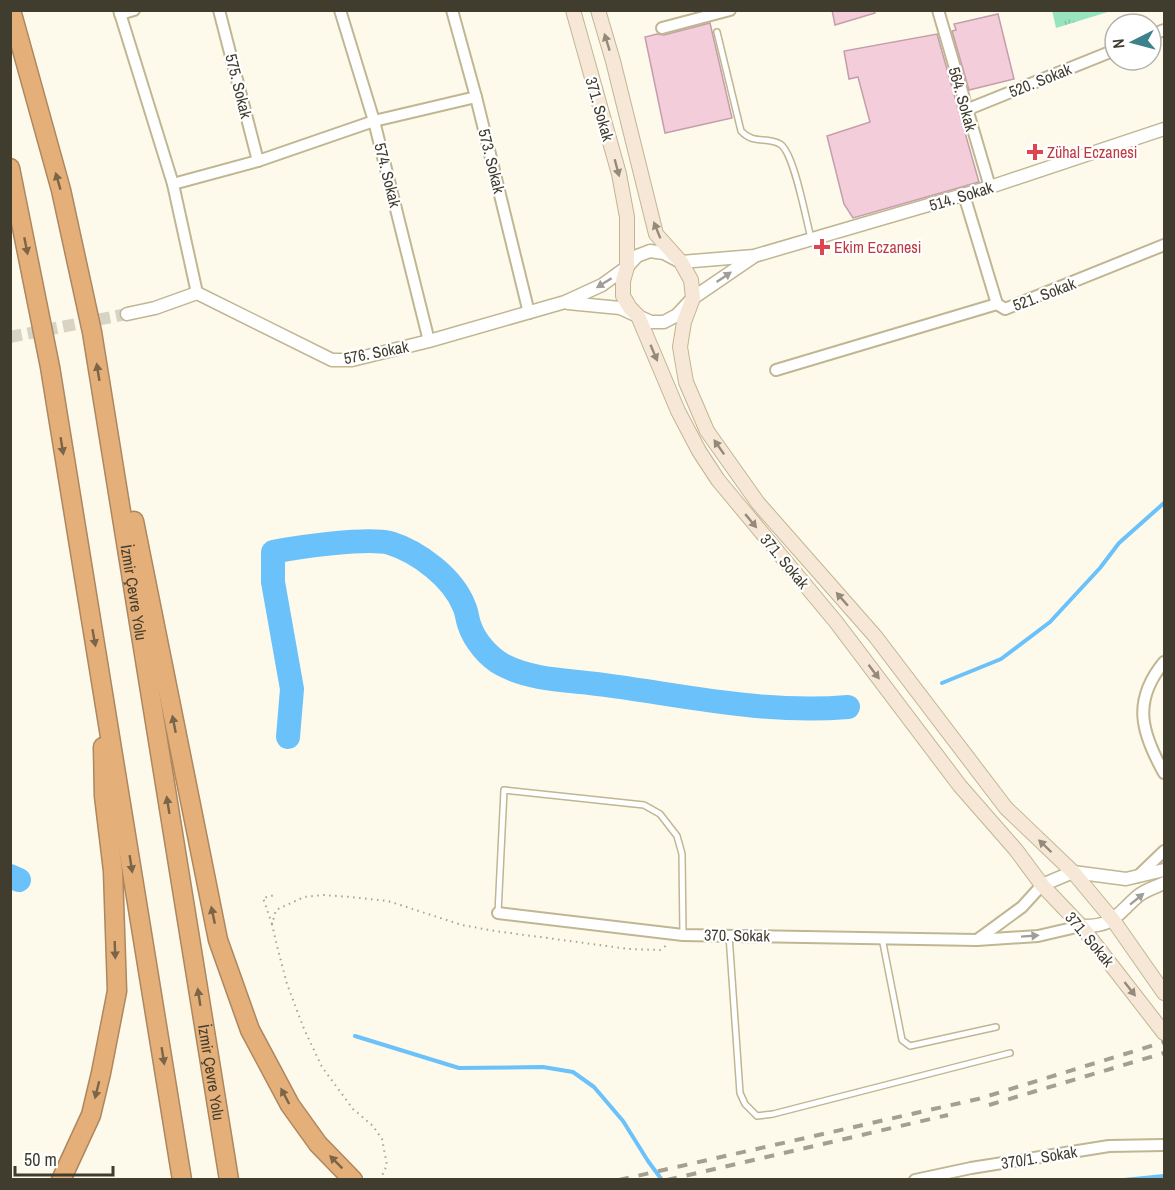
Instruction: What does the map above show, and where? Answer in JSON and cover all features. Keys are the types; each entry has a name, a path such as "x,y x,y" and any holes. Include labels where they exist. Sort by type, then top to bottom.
{"highway":[{"name":"İzmir Çevre Yolu","path":"11,10 61,190 92,332 229,1179"},
{"path":"10,168 50,367 182,1179"},
{"path":"107,430 134,522 218,940 250,1030 290,1105 318,1144 353,1179"},
{"path":"61,1179 91,1116 117,991 113,872 104,796 101,682"}],"main road":[{"name":"371. Sokak","path":"573,10 619,174 627,217 627,267 623,282 623,296 638,316 678,411 699,451 718,480 836,622 960,786 1016,850 1042,885 1081,926 1164,1033"},
{"name":"371. Sokak","path":"598,10 656,234 681,262 691,280 693,298 684,322 680,347 686,382 707,431 758,503 875,636 1006,808 1073,872 1113,920 1164,993"}],"street":[{"path":"127,314 155,308 197,293 173,184 119,12 134,10"},
{"name":"575. Sokak","path":"219,10 258,160"},
{"name":"574. Sokak","path":"340,10 374,122 429,341"},
{"name":"573. Sokak","path":"452,10 476,97 529,313"},
{"path":"662,28 730,10"},
{"name":"564. Sokak","path":"938,10 990,187"},
{"name":"520. Sokak","path":"966,110 1103,55"},
{"path":"173,184 258,160 374,122 476,97"},
{"name":"514. Sokak","path":"754,256 990,187 1164,129"},
{"name":"521. Sokak","path":"964,195 997,304 1005,309 1164,245"},
{"path":"627,267 637,256 650,251 664,254 681,262 754,256"},
{"path":"565,302 620,308 651,322 663,322 676,315 693,298 754,256"},
{"name":"576. Sokak","path":"197,293 332,360 352,360 429,341 565,302 602,285 627,267"},
{"path":"776,370 997,304"},
{"path":"1164,662 1153,675 1144,696 1144,723 1151,750 1164,773"},
{"path":"1137,877 1164,851"},
{"path":"977,940 1022,907 1042,885 1073,872 1126,879 1164,870"},
{"path":"1081,926 1098,927 1113,920 1140,894 1164,883"},
{"name":"370. Sokak","path":"498,913 683,935 977,940 1038,936 1081,926"},
{"name":"370/1. Sokak","path":"915,1179 1109,1146 1164,1145"}],"lane":[{"path":"717,32 741,131 746,136 759,141 771,140 782,144 790,156 811,239"},
{"path":"498,913 504,790 644,805 666,821 680,845 683,935"},
{"path":"729,935 740,1093 757,1116 1010,1053"},
{"path":"882,938 902,1040 910,1046 996,1027"}],"path":[{"path":"275,895 263,898 287,984 304,1029 322,1067 353,1109 373,1126 382,1139 387,1165 380,1179"},
{"path":"272,924 276,910 304,897 323,895 388,901 462,926 629,949 660,950 683,935"}],"green space":[{"path":"1052,10 1111,10 1111,11 1056,28"}],"building":[{"path":"832,10 874,10 875,13 835,25"},
{"path":"998,14 1014,79 969,90 952,31 956,30 954,24"},
{"path":"710,23 732,118 665,133 645,37 664,35"},
{"path":"937,34 979,182 853,218 844,204 827,136 870,122 858,77 849,79 844,51"}],"waterway":[{"path":"942,683 1001,659 1050,622 1100,568 1119,543 1164,503"},
{"path":"288,737 292,689 273,582 273,552 315,545 366,541 380,541 401,547 434,567 459,596 471,630 482,648 497,662 515,670 553,679 726,703 817,709 848,707"},
{"path":"10,876 19,880"},
{"path":"355,1036 459,1068 543,1067 573,1072 594,1087 623,1121 662,1180"},
{"path":"1124,1180 1164,1176"}],"tunnel":[{"path":"10,337 127,314"}],"railway":[{"path":"619,1180 978,1099 1164,1042"},
{"path":"989,1105 1164,1053"},
{"path":"667,1180 948,1115"}],"place":[{"name":"Zühal Eczanesi","path":"1035,152"},
{"name":"Ekim Eczanesi","path":"822,247"}]}
